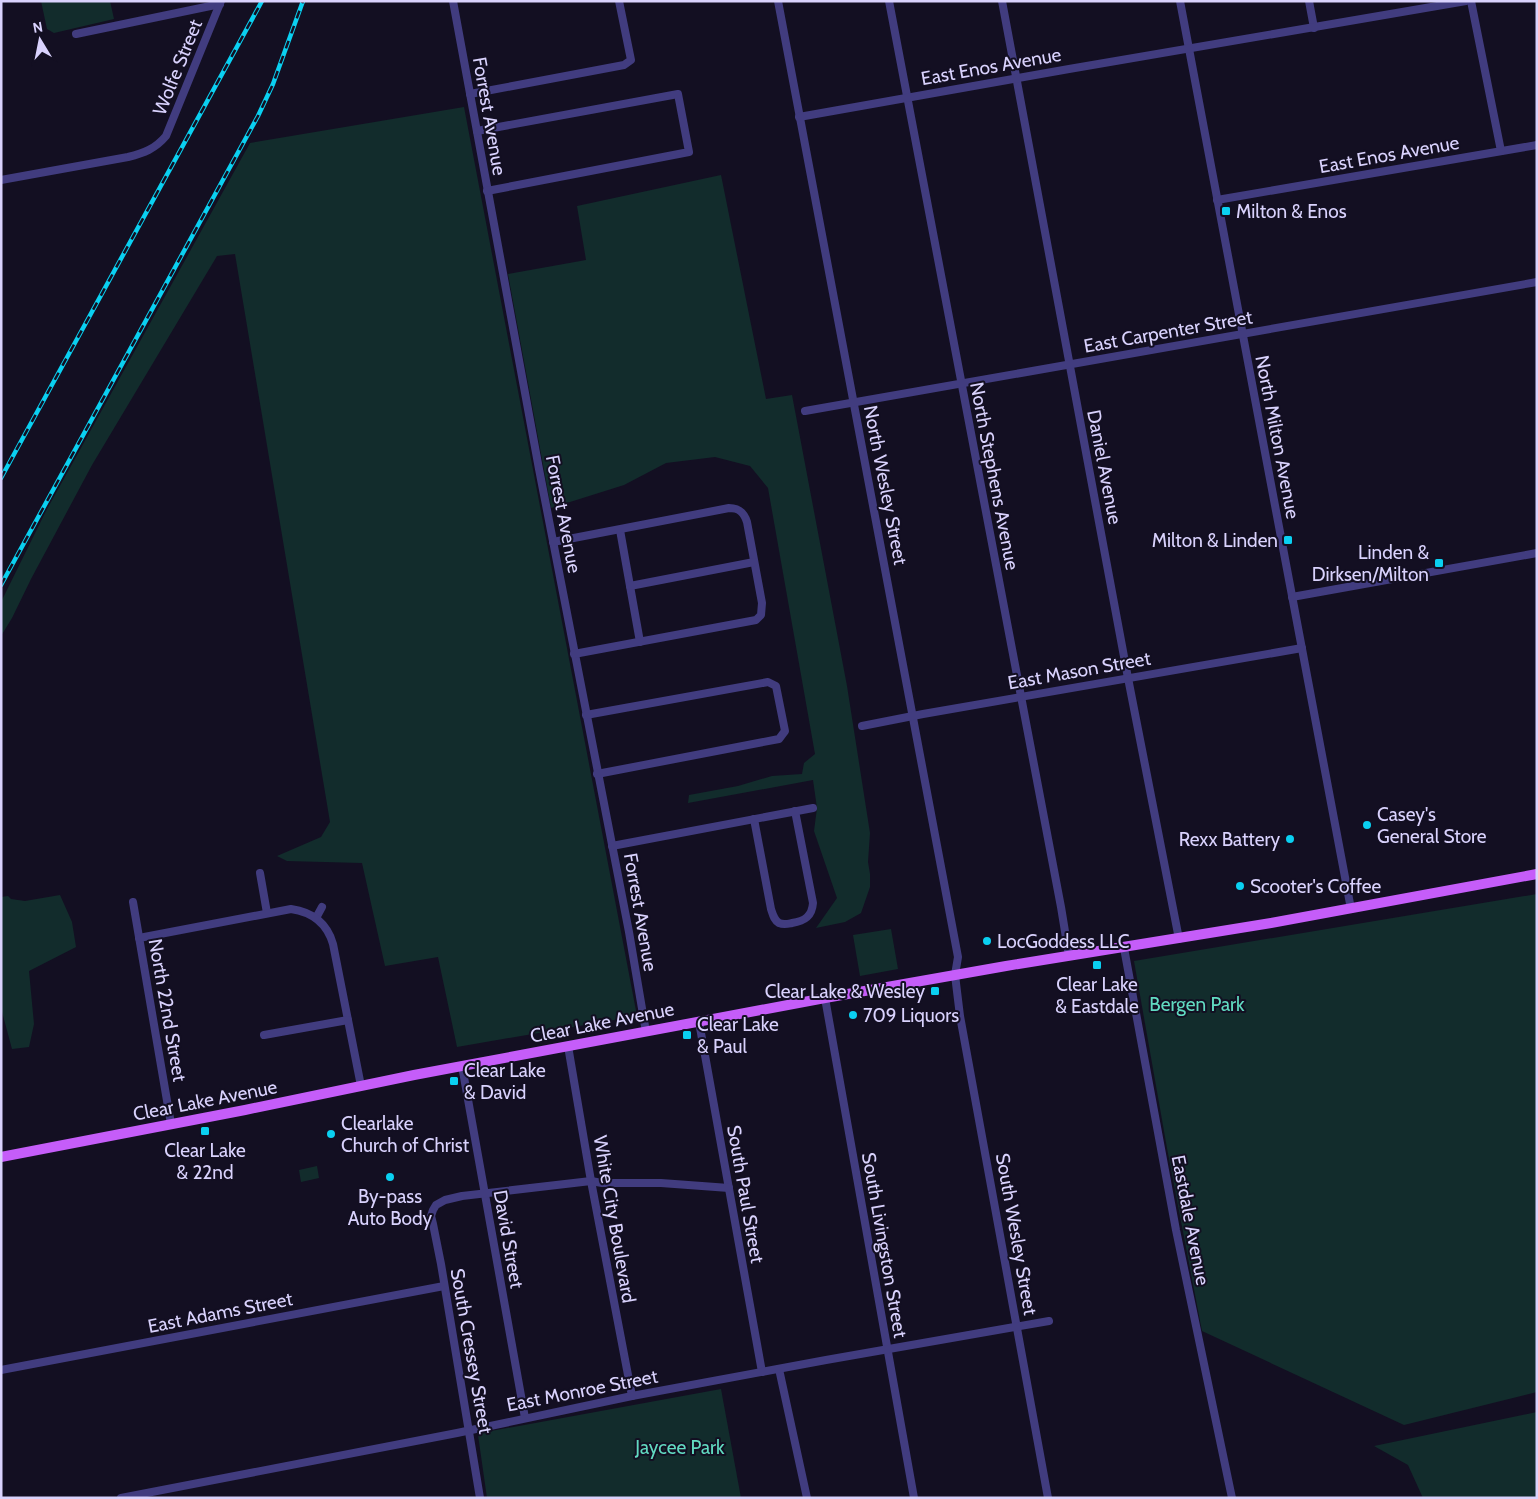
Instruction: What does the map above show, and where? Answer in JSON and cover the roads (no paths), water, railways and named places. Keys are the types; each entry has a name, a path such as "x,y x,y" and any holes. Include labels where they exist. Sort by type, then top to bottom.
{"main road":[{"name":"Clear Lake Avenue","path":"1,1157 462,1066 825,998 1179,939 1537,874"}],"street":[{"name":"Forrest Avenue","path":"452,1 646,1032"},
{"path":"470,94 624,65 631,60 619,1"},
{"name":"North Wesley Street","path":"778,1 958,958 955,975"},
{"name":"North Stephens Avenue","path":"889,1 1069,956"},
{"name":"Daniel Avenue","path":"1002,1 1128,678 1179,939"},
{"name":"North Milton Avenue","path":"1180,1 1351,909"},
{"path":"1309,1 1314,28"},
{"name":"East Enos Avenue","path":"799,117 1466,1"},
{"path":"1471,1 1501,151"},
{"path":"76,34 221,2"},
{"name":"Wolfe Street","path":"1,180 128,157 144,153 160,144 166,136 221,2"},
{"path":"477,131 678,94 687,143 688,152 488,191"},
{"name":"East Enos Avenue","path":"1217,200 1537,145"},
{"name":"East Carpenter Street","path":"806,411 1537,282"},
{"path":"553,542 736,508 745,516 754,562 762,610 761,615 756,620 574,654"},
{"path":"620,530 640,642"},
{"path":"1292,596 1537,554"},
{"path":"630,586 754,562"},
{"name":"East Mason Street","path":"862,726 1302,648"},
{"path":"586,715 768,682 776,686 785,731 779,739 597,774"},
{"path":"612,846 813,808"},
{"path":"754,819 771,909 778,922 786,925 808,917 813,903 795,812"},
{"path":"260,873 267,913"},
{"name":"North 22nd Street","path":"133,902 171,1124"},
{"path":"316,918 322,907"},
{"path":"139,938 291,909 308,913 316,918 326,927 331,935 361,1086"},
{"name":"Eastdale Avenue","path":"1124,948 1176,1230 1232,1498"},
{"name":"South Wesley Street","path":"955,975 960,1016 1048,1498"},
{"name":"South Livingston Street","path":"825,998 914,1498"},
{"path":"264,1036 348,1020"},
{"name":"South Paul Street","path":"699,1022 762,1372"},
{"name":"White City Boulevard","path":"568,1046 591,1181 632,1396"},
{"name":"David Street","path":"462,1066 525,1418"},
{"path":"484,1193 591,1181 602,1183 661,1183 729,1188"},
{"name":"South Cressey Street","path":"480,1498 431,1216 436,1205 446,1200 484,1193"},
{"name":"East Adams Street","path":"1,1370 444,1286"},
{"name":"East Monroe Street","path":"121,1498 632,1396 1050,1322"},
{"path":"780,1369 807,1498"}],"railway":[{"path":"1,478 262,1"},
{"path":"1,585 258,116 273,84 303,1"}],"place":[{"name":"Milton & Enos","path":"1226,211"},
{"name":"Milton & Linden","path":"1288,540"},
{"name":"Linden & Dirksen/Milton","path":"1439,563"},
{"name":"Casey's General Store","path":"1367,825"},
{"name":"Rexx Battery","path":"1290,839"},
{"name":"Scooter's Coffee","path":"1240,886"},
{"name":"LocGoddess LLC","path":"987,941"},
{"name":"Clear Lake & Eastdale","path":"1097,965"},
{"name":"Clear Lake & Wesley","path":"935,991"},
{"name":"709 Liquors","path":"853,1015"},
{"name":"Clear Lake & Paul","path":"687,1035"},
{"name":"Clear Lake & David","path":"454,1081"},
{"name":"Clear Lake & 22nd","path":"205,1131"},
{"name":"Clearlake Church of Christ","path":"331,1134"},
{"name":"By-pass Auto Body","path":"390,1177"}],"park label":[{"name":"Bergen Park","path":"1197,1004"},
{"name":"Jaycee Park","path":"680,1447"}]}
